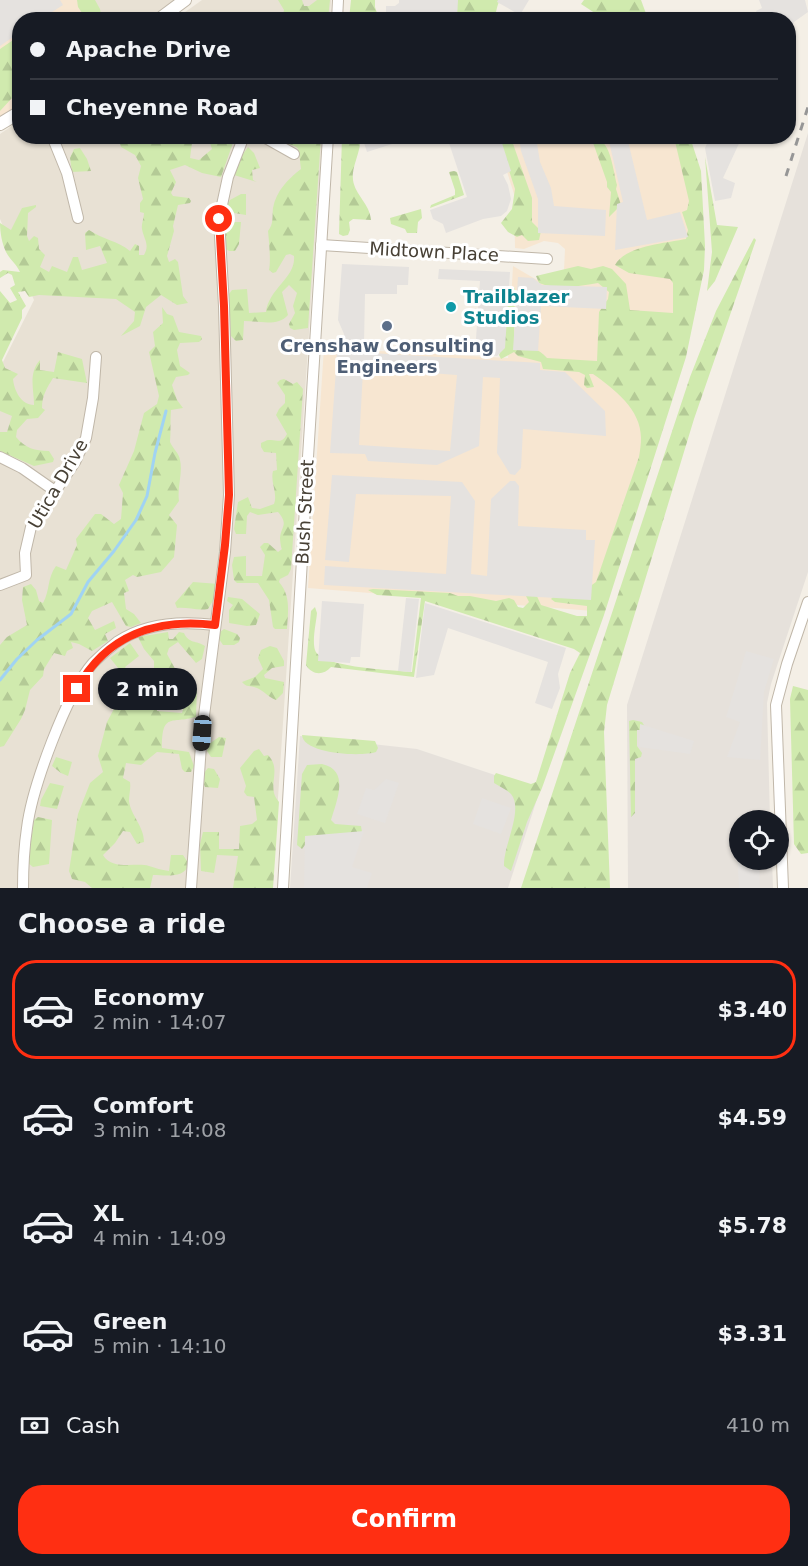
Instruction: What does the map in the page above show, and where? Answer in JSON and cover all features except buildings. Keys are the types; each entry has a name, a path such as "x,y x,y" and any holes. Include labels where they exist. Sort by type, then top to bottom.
{"street":[{"path":"175,12 185,0"},
{"path":"55,144 67,173 78,218"},
{"path":"191,888 202,730 229,495 224,306 219,219 228,177 241,144"},
{"path":"276,144 294,154"},
{"name":"Bush Street","path":"284,888 327,144"},
{"name":"Midtown Place","path":"321,245 547,260"},
{"name":"Utica Drive","path":"0,585 26,575 25,553 31,527 75,462 86,438 93,398 96,357"},
{"path":"0,457 22,468 55,491"},
{"path":"783,888 777,705 787,664 808,602"},
{"path":"23,888 27,827 33,798 68,706 88,669 118,642 144,630 187,623 215,625"}],"shaded area":[{"path":"0,0 90,0 94,12 12,12 12,109 0,117"},
{"path":"0,0 60,0 63,5 52,12 12,12 12,38 0,46"},
{"path":"90,0 174,0 157,12 94,12"},
{"path":"202,0 331,0 330,12 185,12"},
{"path":"399,0 458,0 457,12 386,12 386,6 395,6"},
{"path":"498,0 529,0 522,12 515,12 497,2"},
{"path":"759,0 805,0 808,12 796,21 796,12 756,12 762,8"},
{"path":"12,126 12,144 322,144 272,888 0,888 0,368 34,300 0,219 0,134"},
{"path":"808,133 808,572 771,684 767,703 770,810 729,810 729,870 772,870 773,888 628,888 627,705"},
{"path":"364,144 392,144 367,152"},
{"path":"449,144 502,144 511,171 503,175 511,199 507,211 501,216 483,219 446,233 443,224 433,219 430,210 467,197"},
{"path":"498,144 686,144 692,161 693,291 593,611 308,588 324,348 508,358 513,266 537,280 547,282 564,271 565,249 558,243 544,241 524,249 515,248 514,194"},
{"path":"520,144 537,144 540,162 551,188 554,206 606,210 605,236 538,233 538,199"},
{"path":"610,144 629,144 647,220 680,212 688,237 615,250 617,204 623,202"},
{"path":"707,144 739,144 723,178 735,183 731,198 715,201 705,148"},
{"path":"342,264 409,267 408,285 397,285 397,294 365,294 364,343 345,342 338,320"},
{"path":"439,269 510,272 505,348 497,356 475,353 480,281 438,279"},
{"path":"518,277 533,278 542,285 607,287 606,309 541,306 538,351 513,350"},
{"path":"337,351 540,363 540,370 565,372 605,411 606,436 523,429 521,468 515,475 510,474 497,453 500,378 483,377 479,446 437,465 368,461 365,454 330,453 336,369 363,370 359,445 450,451 457,375 336,366"},
{"path":"332,475 462,482 475,501 471,574 487,576 491,499 510,481 515,481 519,486 518,526 586,530 586,540 595,540 591,600 324,585 325,566 446,574 451,496 356,494 349,562 325,560"},
{"path":"406,598 419,599 411,672 398,671"},
{"path":"322,601 364,604 360,657 351,657 350,663 318,661"},
{"path":"425,603 566,648 558,674 560,688 552,709 535,703 548,662 448,628 434,675 416,678"},
{"path":"746,651 774,659 764,692 760,760 727,757 740,722 726,717"},
{"path":"640,724 694,741 690,754 639,747"},
{"path":"300,736 417,749 540,790 508,888 290,888"},
{"path":"386,779 399,783 385,823 357,814 366,788 374,790"},
{"path":"482,798 511,808 501,834 473,824"},
{"path":"364,831 352,867 372,873 367,888 304,888 305,836"},
{"path":"738,870 759,870 760,888 739,888"}],"green space":[{"path":"77,0 95,0 101,12 81,12"},
{"path":"278,0 302,0 304,6 309,6 317,0 330,0 329,12 284,12"},
{"path":"351,0 375,0 377,12 350,12"},
{"path":"457,0 500,0 496,12 456,12"},
{"path":"584,0 641,0 645,12 593,12 581,4"},
{"path":"12,41 12,98 0,111 0,49"},
{"path":"120,144 192,144 190,158 199,160 212,149 210,144 233,144 221,177 202,173 185,165 170,170 176,182 171,193 173,196 189,198 191,201 178,205 167,256 169,262 175,259 178,262 183,296 188,303 177,305 161,295 146,307 140,326 121,336 134,321 135,312 116,299 39,295 29,297 25,291 18,292 26,306 22,310 22,318 2,360 5,368 18,374 13,379 22,400 34,405 33,376 36,365 40,360 40,370 54,372 58,352 82,359 87,383 53,378 43,399 42,408 45,410 38,418 27,419 17,430 16,437 23,444 49,451 54,459 53,462 34,466 0,451 0,432 7,432 12,416 0,411 0,291 10,303 17,300 10,288 15,285 12,275 8,273 0,278 0,272 3,270 20,272 5,249 0,223 11,230 22,208 36,205 28,213 27,236 29,241 34,236 38,238 39,249 45,255 40,267 49,272 52,266 67,272 73,257 78,257 82,270 107,263 100,246 86,250 85,233 89,230 130,251 135,244 139,246 139,255 144,255 147,245 142,227 144,213 140,212 140,203 143,199 138,178 141,166 135,155 121,147"},
{"path":"289,144 321,144 308,328 294,330 290,328 289,324 295,313 293,306 297,293 289,285 282,292 288,315 274,322 244,321 243,340 236,341 231,336 229,294 232,290 247,289 249,313 266,312 272,296 291,271 293,264 294,256 286,255 276,272 269,270 268,231 272,223 273,208 283,186 301,169 298,148"},
{"path":"342,144 360,144 353,180 371,220 353,219 349,222 348,235 339,234"},
{"path":"500,144 513,144 532,198 532,222 541,231 539,240 528,241 522,235 517,237 508,232 501,223 512,209 515,189"},
{"path":"593,144 606,146 617,185 621,205 609,217 611,192 607,187"},
{"path":"676,144 692,144 701,171 705,246 704,270 686,357 604,615 511,871 504,866 514,819 514,801 511,794 494,783 494,776 496,773 531,784 536,782 570,673 580,653 574,649 425,601 414,677 331,667 325,672 318,673 311,671 306,665 311,611 315,607 317,613 314,646 320,656 344,664 412,672 421,598 377,595 368,590 450,593 496,601 509,598 514,600 518,607 523,608 529,602 524,592 535,592 541,605 577,616 587,616 587,606 555,602 551,599 555,595 575,597 596,582 639,457 640,428 625,401 593,374 589,374 594,387 587,388 584,385 585,375 579,372 543,369 541,362 518,356 514,352 501,359 499,355 503,344 507,287 515,288 514,343 528,346 547,358 597,361 599,312 608,299 609,292 598,283 554,287 539,283 536,276 578,266 591,269 603,266 612,269 626,284 630,310 673,313 673,283 670,279 629,273 615,265 628,253 637,249 686,239 688,230 682,212 687,210 689,201"},
{"path":"248,147 254,153 260,168 252,170 253,180 257,182 234,175 240,158"},
{"path":"80,148 91,171 72,172 70,158 74,149"},
{"path":"705,157 717,225 738,227 715,281 707,291 712,252"},
{"path":"449,172 457,172 464,195 430,208 431,205 455,195"},
{"path":"246,194 246,215 228,212 227,206 230,200"},
{"path":"421,209 422,218 418,222 417,233 407,233 405,229 391,224 390,218"},
{"path":"225,222 241,222 239,244 235,251 229,251 223,247"},
{"path":"754,238 756,240 694,419 607,705 604,732 610,888 521,888 690,377 716,311"},
{"path":"162,307 167,314 173,316 179,332 201,336 202,339 199,342 180,343 177,350 180,366 190,373 176,377 172,385 177,400 183,408 171,410 170,442 181,465 179,501 169,515 177,525 174,557 161,572 137,577 133,575 125,580 129,591 124,593 126,609 134,614 141,623 131,627 126,626 112,602 92,611 88,618 95,630 114,621 116,628 105,634 108,641 92,651 71,642 73,648 67,651 65,656 54,653 44,669 43,676 30,690 21,719 4,746 0,747 0,645 7,637 27,625 22,600 23,587 31,584 36,590 39,601 43,603 53,571 56,566 66,570 77,545 76,539 95,514 101,514 114,524 121,519 123,493 119,485 134,451 144,413 157,404 159,396 149,352 155,346 153,332 163,323"},
{"path":"284,379 293,384 297,382 303,389 291,569 288,575 279,582 287,598 287,629 275,629 269,600 258,583 237,583 234,580 232,565 234,557 246,556 246,576 262,576 265,555 260,547 268,543 278,552 282,549 280,538 284,523 278,512 258,515 250,512 247,516 246,534 236,534 234,529 238,502 248,497 252,508 260,509 274,504 272,475 273,471 277,470 276,453 264,452 261,443 268,440 281,440 287,434 276,415 285,403 285,395 277,383"},
{"path":"193,582 219,584 217,594 208,609 177,608 175,603"},
{"path":"228,597 242,599 260,614 256,625 229,623 229,610 233,605 227,601"},
{"path":"224,629 237,634 240,638 239,642 234,645 223,645 219,639 220,632"},
{"path":"168,632 169,639 173,639 179,632 184,633 190,640 205,646 202,659 196,663 178,642 169,648 167,654 178,674 179,683 154,683 157,711 182,713 186,700 197,689 196,717 166,724 162,737 162,748 189,752 194,766 191,772 185,772 182,769 179,754 157,752 141,765 126,763 123,778 130,782 130,806 142,831 144,842 137,844 130,832 123,831 103,855 112,863 144,865 169,871 171,855 183,855 189,864 187,869 179,874 153,875 150,888 92,888 85,882 72,879 69,871 78,814 90,783 103,772 98,756 107,722 115,707 108,702 130,692 131,684 110,658 130,643 139,656 125,667 136,683 154,669 154,661 138,637"},
{"path":"270,646 277,648 284,661 284,666 272,668 264,675 265,678 284,682 283,693 276,700 242,682 255,677 263,669 258,658 261,650"},
{"path":"793,686 808,690 808,853 801,854 794,844 790,699"},
{"path":"629,721 642,722 647,730 637,730 637,746 642,753 641,757 635,759 635,813 631,817"},
{"path":"302,735 375,741 378,748 376,752 358,754 322,750 305,741"},
{"path":"219,737 226,738 222,757 211,757 207,751 209,744"},
{"path":"259,749 264,756 268,755 274,764 273,788 279,802 273,888 233,888 238,856 217,855 214,873 201,871 200,844 203,832 219,832 219,849 239,849 240,826 252,824 257,820 254,797 247,796 244,792 246,786 240,768 254,751"},
{"path":"56,757 72,762 68,776 52,766"},
{"path":"322,764 331,767 339,779 338,795 331,820 335,824 361,826 362,832 305,845 302,849 297,845 302,774 307,765"},
{"path":"208,768 214,769 220,779 218,788 205,787 203,777"},
{"path":"50,783 64,786 57,809 40,806"},
{"path":"38,817 52,820 49,864 33,867 28,863 34,820"}],"waterway":[{"path":"0,680 37,640 71,614 88,582 136,520 147,496 166,411"}],"railway":[{"path":"786,176 808,107"}],"place":[{"name":"Trailblazer Studios","path":"451,307"},
{"name":"Crenshaw Consulting Engineers","path":"387,326"}],"route":[{"path":"77,689 93,663 118,642 129,636 170,624 215,625 229,495 224,306 219,219"}]}
